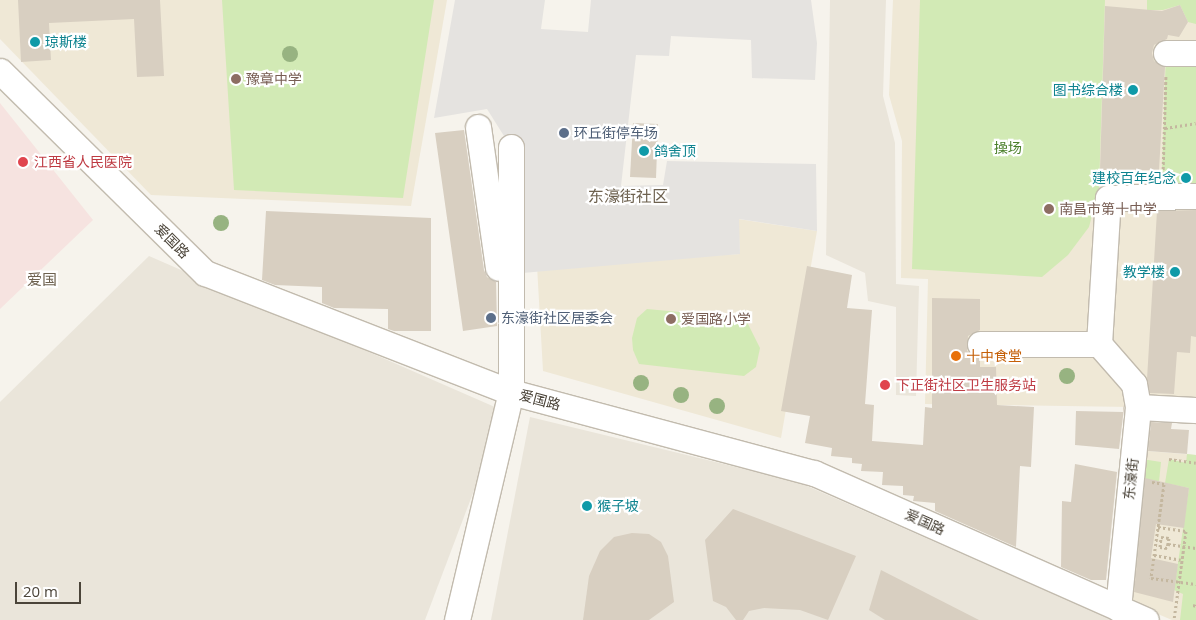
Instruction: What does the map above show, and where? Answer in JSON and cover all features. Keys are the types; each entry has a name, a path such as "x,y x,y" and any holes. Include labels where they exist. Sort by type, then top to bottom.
{"street":[{"path":"1166,52 1196,53"},
{"name":"爱国路","path":"0,71 204,273 511,392 814,473 1146,620"},
{"path":"478,127 511,362"},
{"path":"457,620 511,392 511,147"},
{"path":"980,344 1099,344 1108,198 1196,196"},
{"name":"东濠街","path":"1099,344 1134,384 1138,407 1118,608"},
{"path":"1138,407 1196,410"}],"path":[{"path":"1161,197 1165,128 1166,52"},
{"path":"1165,128 1196,123"},
{"path":"1169,459 1196,463"},
{"path":"1146,481 1164,484 1158,527 1158,542 1151,578 1196,584"},
{"path":"1158,527 1186,532 1174,620"},
{"path":"1158,542 1160,547 1167,548 1168,544 1196,548"},
{"path":"1154,555 1181,560"}],"shaded area":[{"name":"豫章中学","path":"0,0 447,0 411,206 151,195 0,39"},
{"name":"环丘街停车场","path":"455,0 545,0 541,29 588,32 591,0 811,0 817,43 815,80 752,78 751,40 671,36 669,56 636,55 621,186 663,185 667,161 816,164 817,231 739,219 740,254 511,274 511,147 487,109 434,118"},
{"path":"830,0 886,0 883,96 895,143 896,284 919,286 916,396 896,395 896,307 868,301 865,273 826,255"},
{"name":"南昌市第十中学","path":"893,0 1196,0 1196,408 925,404 928,279 901,278 902,141 889,95"},
{"name":"江西省人民医院","path":"0,103 93,220 0,309"},
{"name":"爱国路小学","path":"738,219 817,231 781,438 543,371 537,266 740,254"},
{"path":"149,256 504,411 425,620 0,620 0,402"},
{"path":"530,417 798,482 1113,620 491,620"},
{"path":"1135,450 1196,455 1196,620 1172,620 1120,598"}],"green space":[{"path":"222,0 434,0 403,198 234,190"},
{"name":"操场","path":"920,0 1105,0 1099,189 1089,227 1068,255 1042,277 912,269"},
{"path":"1147,0 1196,0 1196,24 1188,22 1180,5 1163,10 1147,10"},
{"path":"1166,53 1196,53 1196,195 1161,197"},
{"path":"647,309 745,318 760,348 756,367 744,376 639,364 633,350 632,338 637,318"},
{"path":"1187,454 1196,455 1196,620 1180,620 1183,594 1174,590 1189,488 1165,483 1169,459 1186,463"},
{"path":"1142,459 1161,462 1159,482 1139,479"}],"building":[{"name":"琼斯楼","path":"18,0 160,0 164,76 137,77 134,19 49,23 51,60 21,62"},
{"name":"图书综合楼","path":"1180,5 1188,22 1179,37 1168,35 1167,39 1154,45 1152,53 1154,61 1165,67 1159,170 1100,170 1105,6 1162,11"},
{"name":"鸽舍顶","path":"633,123 658,124 656,178 630,177"},
{"path":"464,130 484,270 487,277 496,282 497,326 463,331 435,133"},
{"name":"教学楼","path":"1196,210 1196,337 1191,336 1190,353 1177,352 1174,394 1150,393 1147,379 1157,211"},
{"path":"266,211 431,218 431,331 394,331 388,329 388,309 334,308 322,303 322,287 275,285 262,280"},
{"path":"807,266 852,275 847,308 872,310 865,404 874,405 872,441 923,445 925,407 932,408 932,298 980,299 980,330 968,336 967,351 980,358 980,367 996,367 997,405 1034,407 1031,467 1020,466 1016,547 935,511 935,503 913,501 914,496 903,495 903,486 882,485 883,472 861,471 862,464 852,463 852,458 831,456 832,448 805,443 810,416 781,411"},
{"path":"1123,405 1124,408 1119,449 1075,445 1076,411 1123,412"},
{"path":"1151,422 1172,423 1171,429 1189,430 1187,454 1148,451"},
{"path":"1075,464 1117,472 1106,580 1091,580 1061,567 1062,501 1071,502"},
{"path":"1145,478 1189,488 1184,528 1156,524 1151,558 1178,564 1173,602 1134,592"},
{"path":"733,509 856,556 828,620 800,610 764,608 749,611 743,620 736,620 726,607 713,601 705,540"},
{"path":"632,533 649,534 661,542 668,556 674,602 649,620 583,620 589,576 600,551 614,537"},
{"path":"881,570 979,620 885,620 869,610"}],"place":[{"name":"琼斯楼","path":"35,42"},
{"name":"豫章中学","path":"236,79"},
{"name":"图书综合楼","path":"1133,90"},
{"name":"环丘街停车场","path":"564,133"},
{"name":"鸽舍顶","path":"644,151"},
{"name":"江西省人民医院","path":"23,162"},
{"name":"建校百年纪念","path":"1186,178"},
{"name":"南昌市第十中学","path":"1049,209"},
{"name":"教学楼","path":"1175,272"},
{"name":"东濠街社区居委会","path":"491,318"},
{"name":"爱国路小学","path":"671,319"},
{"name":"十中食堂","path":"956,356"},
{"name":"下正街社区卫生服务站","path":"885,385"},
{"name":"猴子坡","path":"587,506"}],"district":[{"name":"东濠街社区","path":"628,196"},
{"name":"爱国","path":"42,280"}]}
